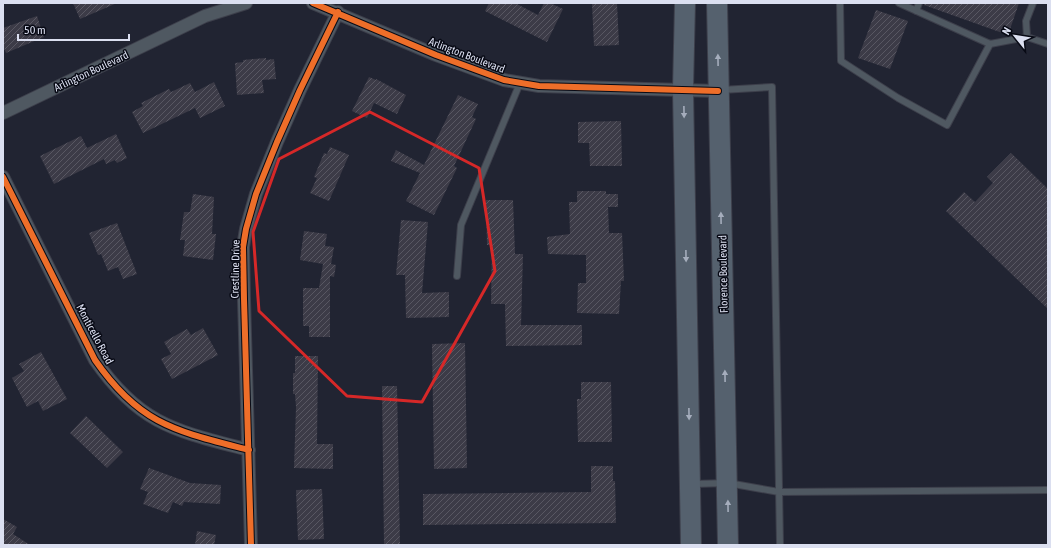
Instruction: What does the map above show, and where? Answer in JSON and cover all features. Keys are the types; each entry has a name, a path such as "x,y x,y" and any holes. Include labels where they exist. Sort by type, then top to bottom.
{"highway":[{"path":"685,3 683,89 691,545"},
{"name":"Florence Boulevard","path":"717,3 728,483 728,545"}],"street":[{"name":"Arlington Boulevard","path":"3,113 205,16 246,3"},
{"name":"Arlington Boulevard","path":"313,3 338,12 486,75 520,83 539,86 718,90"},
{"name":"Crestline Drive","path":"251,545 244,299 244,247 246,229 256,194 274,149 300,90 338,12"},
{"name":"Monticello Road","path":"3,177 95,360 105,374 124,395 143,412 177,430 249,450"}],"lane":[{"path":"840,3 841,61 898,98 947,125 990,44"},
{"path":"899,3 990,44 1027,38 1048,44"},
{"path":"916,11 919,3"},
{"path":"1027,38 1026,20 1033,3"},
{"path":"457,276 461,225 520,83"},
{"path":"718,90 772,87 780,545"},
{"path":"690,484 728,483 779,492 1048,490"}],"highlighted area":[{"path":"370,112 479,168 495,271 422,402 347,396 259,311 253,232 279,159"}],"building":[{"path":"73,3 117,3 80,19"},
{"path":"489,3 515,3 538,15 544,3 550,3 563,9 547,42 485,11"},
{"path":"617,3 619,45 594,46 592,4"},
{"path":"924,3 1019,3 1008,35 924,5"},
{"path":"876,10 908,21 890,69 858,58"},
{"path":"37,16 44,37 6,53 3,46 3,28"},
{"path":"266,58 266,60 274,59 276,79 262,80 264,93 237,95 235,63 243,62 243,60"},
{"path":"369,77 376,79 406,95 397,114 374,103 367,118 352,111"},
{"path":"214,82 225,106 200,118 195,108 143,133 132,112 143,106 141,103 169,89 171,92 190,83 195,92"},
{"path":"458,95 478,104 472,117 476,119 454,166 457,168 434,215 406,201 420,173 391,161 396,150 424,165"},
{"path":"621,121 622,166 590,166 589,143 578,143 578,122"},
{"path":"116,134 127,158 117,163 115,160 106,164 104,159 54,184 40,156 81,136 87,148"},
{"path":"330,147 349,155 329,201 310,193 317,178 314,177 324,153 327,154"},
{"path":"1011,153 1048,189 1048,309 946,211 964,192 975,202 993,183 987,177"},
{"path":"577,191 606,191 606,194 618,194 618,207 608,207 609,233 622,233 624,281 621,281 619,314 577,313 578,283 586,283 586,255 548,254 547,237 570,234 569,202 577,202"},
{"path":"193,194 214,197 212,234 216,234 213,260 183,256 185,240 180,240 184,212 190,212"},
{"path":"486,200 513,200 515,254 523,254 521,325 582,325 582,345 506,346 505,304 491,304 492,245 487,245"},
{"path":"401,220 428,222 422,293 449,292 449,317 406,318 405,275 396,275"},
{"path":"117,223 137,274 123,279 118,267 108,271 101,254 98,255 89,233"},
{"path":"304,231 327,234 325,246 334,247 331,264 336,265 334,277 330,276 330,337 309,337 309,326 303,326 303,288 319,288 323,264 300,260"},
{"path":"203,328 218,355 172,379 161,359 171,354 164,342 187,329 191,335"},
{"path":"465,343 467,468 434,469 432,344"},
{"path":"41,352 67,399 43,411 38,401 27,407 12,378 24,371 19,364"},
{"path":"295,356 318,356 317,444 333,444 333,469 294,468 296,407 295,394 293,394 293,373 295,373"},
{"path":"581,382 611,382 612,442 578,442 577,399 581,399"},
{"path":"382,386 397,386 400,545 384,545"},
{"path":"86,416 123,452 107,468 70,433"},
{"path":"591,466 613,466 613,481 615,481 616,523 423,525 423,494 591,492"},
{"path":"149,468 190,483 221,485 220,504 184,502 182,506 173,502 168,513 143,504 148,492 140,489"},
{"path":"322,489 324,539 298,540 296,490"},
{"path":"3,519 17,527 13,534 30,545 3,545"},
{"path":"197,531 216,535 214,545 195,545"}],"cycle path":[{"path":"313,3 436,55 504,80 539,86 718,91"},
{"path":"251,545 243,247 246,229 256,194 277,142 300,90 338,12"},
{"path":"3,177 95,360 112,382 128,399 144,412 162,422 200,437 249,450"}]}
